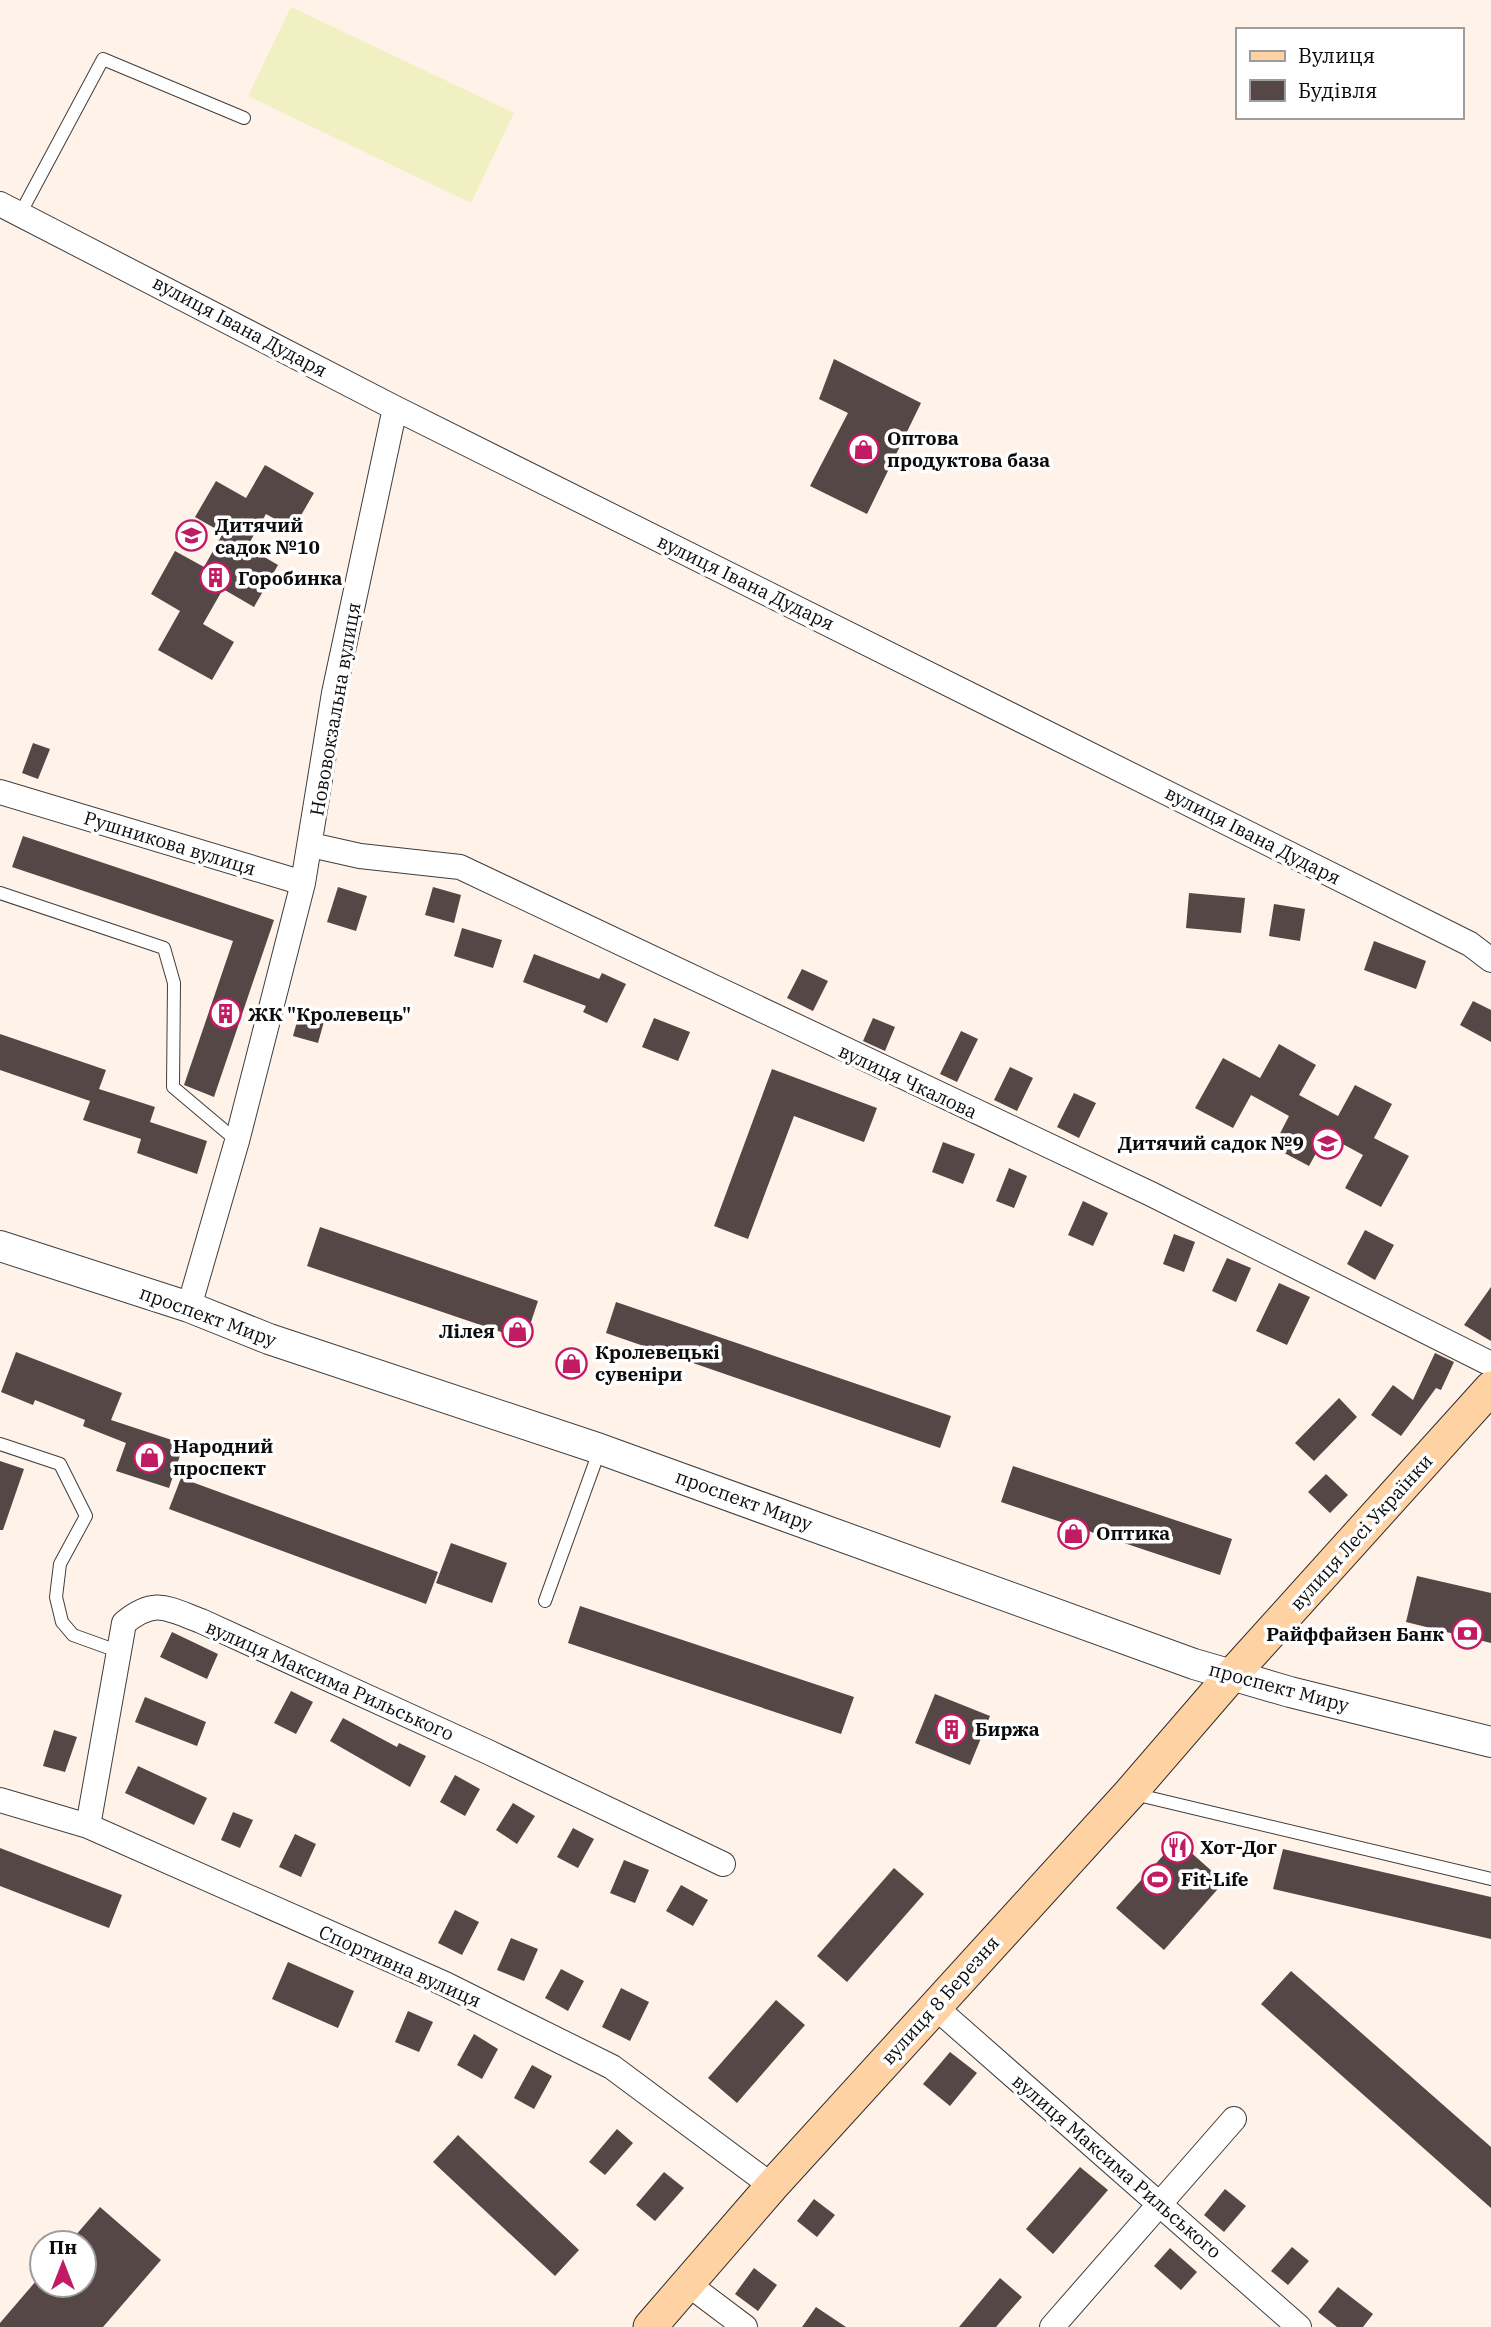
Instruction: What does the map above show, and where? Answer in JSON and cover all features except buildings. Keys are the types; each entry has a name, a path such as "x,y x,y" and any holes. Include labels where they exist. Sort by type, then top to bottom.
{"main road":[{"name":"вулиця Лесі Українки","path":"1231,1676 1491,1388"},
{"name":"вулиця 8 Березня","path":"650,2327 772,2186 1130,1793 1231,1676"}],"street":[{"name":"вулиця Івана Дударя","path":"10,209 396,408 1458,938 1491,960"},
{"name":"Нововокзальна вулиця","path":"311,845 334,693 396,408"},
{"name":"Рушникова вулиця","path":"0,792 303,883"},
{"path":"189,1307 237,1141 311,845"},
{"name":"вулиця Чкалова","path":"311,845 359,856 460,867 1151,1194 1491,1364"},
{"name":"проспект Миру","path":"0,1246 189,1307 269,1339 600,1449 1231,1676 1491,1742"},
{"name":"вулиця Максима Рильського","path":"88,1826 124,1623 142,1608 164,1608 201,1621 486,1751 723,1864"},
{"name":"Спортивна вулиця","path":"0,1800 88,1826 445,1984 612,2067 772,2186"},
{"name":"вулиця Максима Рильського","path":"934,2006 1299,2327"},
{"path":"1052,2327 1234,2119"},
{"path":"688,2284 745,2327"}],"lane":[{"path":"10,209 103,59 244,118"},
{"path":"0,893 164,948 174,983 173,1087 237,1141"},
{"path":"0,1444 60,1464 86,1516 60,1564 56,1597 62,1622 73,1635 120,1652"},
{"path":"545,1601 600,1449"},
{"path":"1130,1793 1491,1879"}],"green space":[{"path":"291,7 514,113 471,203 248,96"}],"place":[{"name":"Оптова продуктова база","path":"864,449"},
{"name":"Дитячий садок №10","path":"192,536"},
{"name":"Горобинка","path":"215,578"},
{"name":"ЖК \"Кролевець\"","path":"225,1014"},
{"name":"Дитячий садок №9","path":"1327,1143"},
{"name":"Лілея","path":"518,1331"},
{"name":"Кролевецькі сувеніри","path":"572,1363"},
{"name":"Народний проспект","path":"150,1457"},
{"name":"Оптика","path":"1073,1533"},
{"name":"Райффайзен Банк","path":"1467,1634"},
{"name":"Биржа","path":"952,1729"},
{"name":"Хот-Дог","path":"1177,1847"},
{"name":"Fit-Life","path":"1158,1879"}]}
